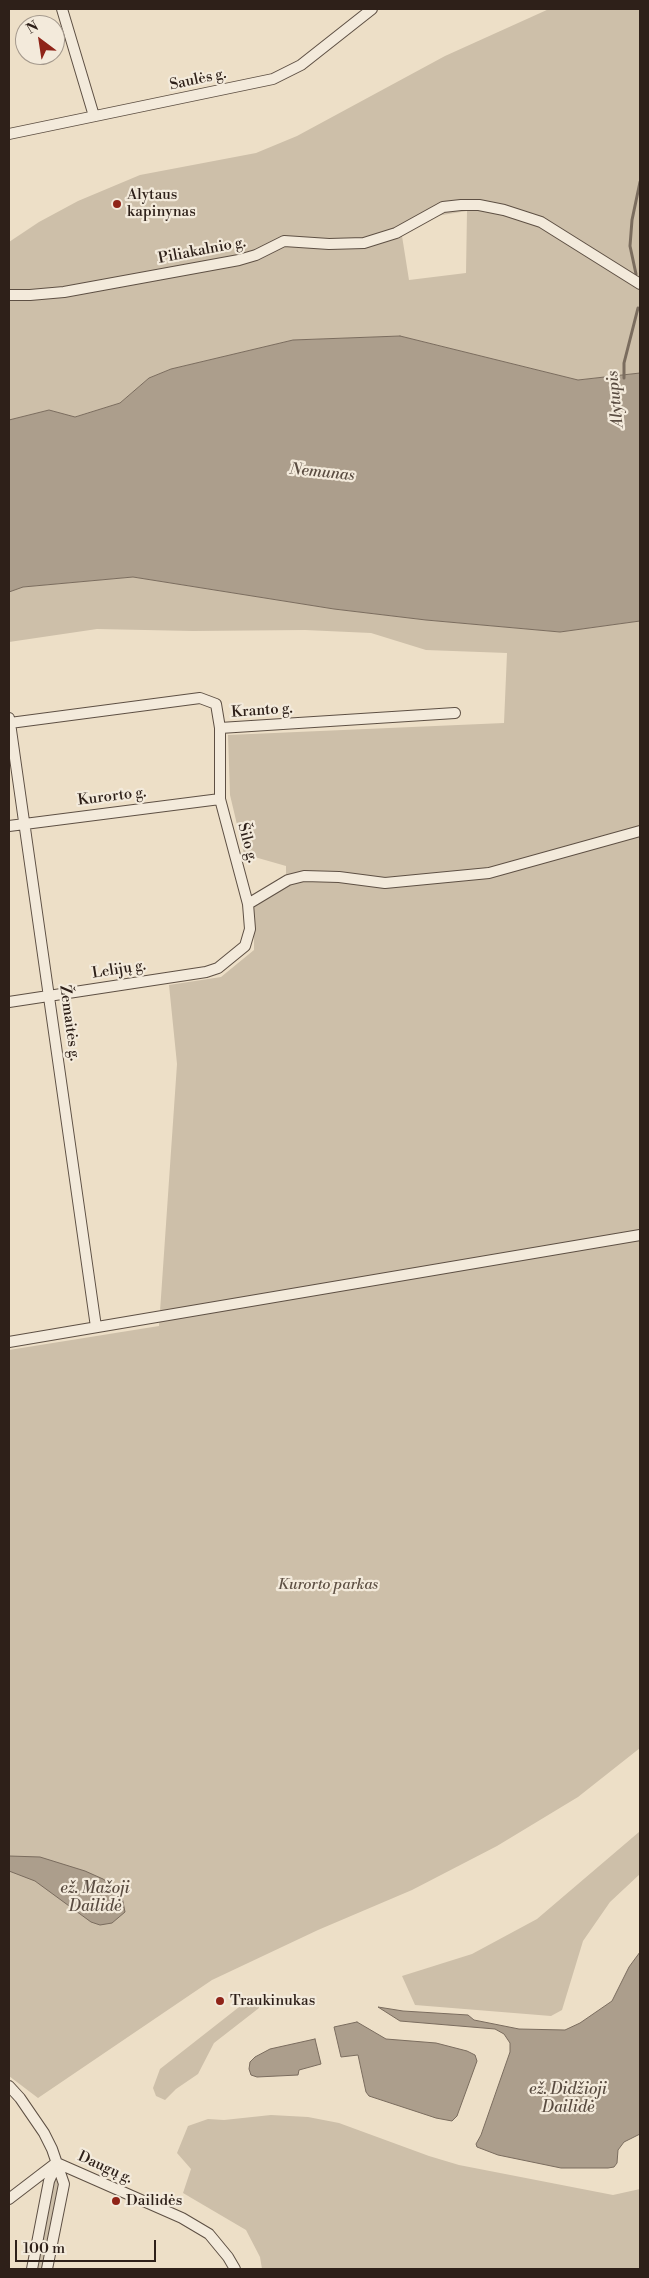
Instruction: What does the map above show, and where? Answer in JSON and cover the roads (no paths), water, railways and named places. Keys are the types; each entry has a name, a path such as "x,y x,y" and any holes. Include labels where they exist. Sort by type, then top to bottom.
{"street":[{"path":"62,9 94,116"},
{"name":"Saulės g.","path":"9,134 284,75 301,66 372,9"},
{"name":"Piliakalnio g.","path":"9,295 64,292 239,260 256,255 284,241 330,244 364,243 396,233 443,207 461,205 479,205 504,210 541,222 640,284"},
{"name":"Kranto g.","path":"10,720 200,698 216,704 220,728 455,713"},
{"name":"Žemaitės g.","path":"10,720 96,1327"},
{"name":"Šilo g.","path":"220,728 220,799 248,904 250,929 245,946 230,958"},
{"name":"Kurorto g.","path":"9,826 220,799"},
{"path":"248,904 288,880 304,876 339,877 385,883 489,873 640,831"},
{"name":"Lelijų g.","path":"9,1002 206,972 218,968 230,958"},
{"path":"9,1342 640,1234"},
{"path":"9,2086 20,2098 44,2133 64,2184 48,2269"},
{"path":"9,2199 57,2163"},
{"path":"32,2269 49,2181 57,2163"},
{"name":"Daugų g.","path":"57,2163 182,2218 209,2234 228,2257 234,2269"}],"water":[{"name":"Nemunas","path":"400,336 578,380 640,373 640,621 560,632 426,620 334,609 133,577 23,587 9,592 9,420 49,410 75,417 120,403 149,378 171,369 293,340"},
{"name":"ež. Mažoji Dailidė","path":"9,1856 40,1857 85,1871 103,1879 113,1886 122,1897 125,1912 112,1923 100,1925 91,1922 35,1881 9,1871"},
{"name":"ež. Didžioji Dailidė","path":"640,1952 640,2134 624,2142 618,2150 617,2163 614,2167 561,2168 498,2155 477,2147 476,2144 481,2135 510,2052 510,2043 504,2034 495,2029 400,2021 378,2007 403,2011 468,2015 474,2020 519,2029 565,2030 580,2023 612,2001 629,1967"},
{"path":"357,2022 386,2039 436,2043 475,2055 477,2061 457,2116 452,2121 436,2118 369,2096 366,2092 358,2055 341,2057 334,2027"},
{"path":"315,2039 321,2064 299,2070 298,2075 257,2077 251,2075 249,2069 250,2062 255,2057 270,2049"}],"waterway":[{"name":"Alytupis","path":"636,274 630,246 632,220 640,182"},
{"name":"Alytupis","path":"624,378 624,363 638,308"}],"place":[{"name":"Alytaus kapinynas","path":"117,204"},
{"name":"Traukinukas","path":"220,2001"},
{"name":"Dailidės","path":"116,2201"}],"park label":[{"name":"Kurorto parkas","path":"328,1585"}]}
